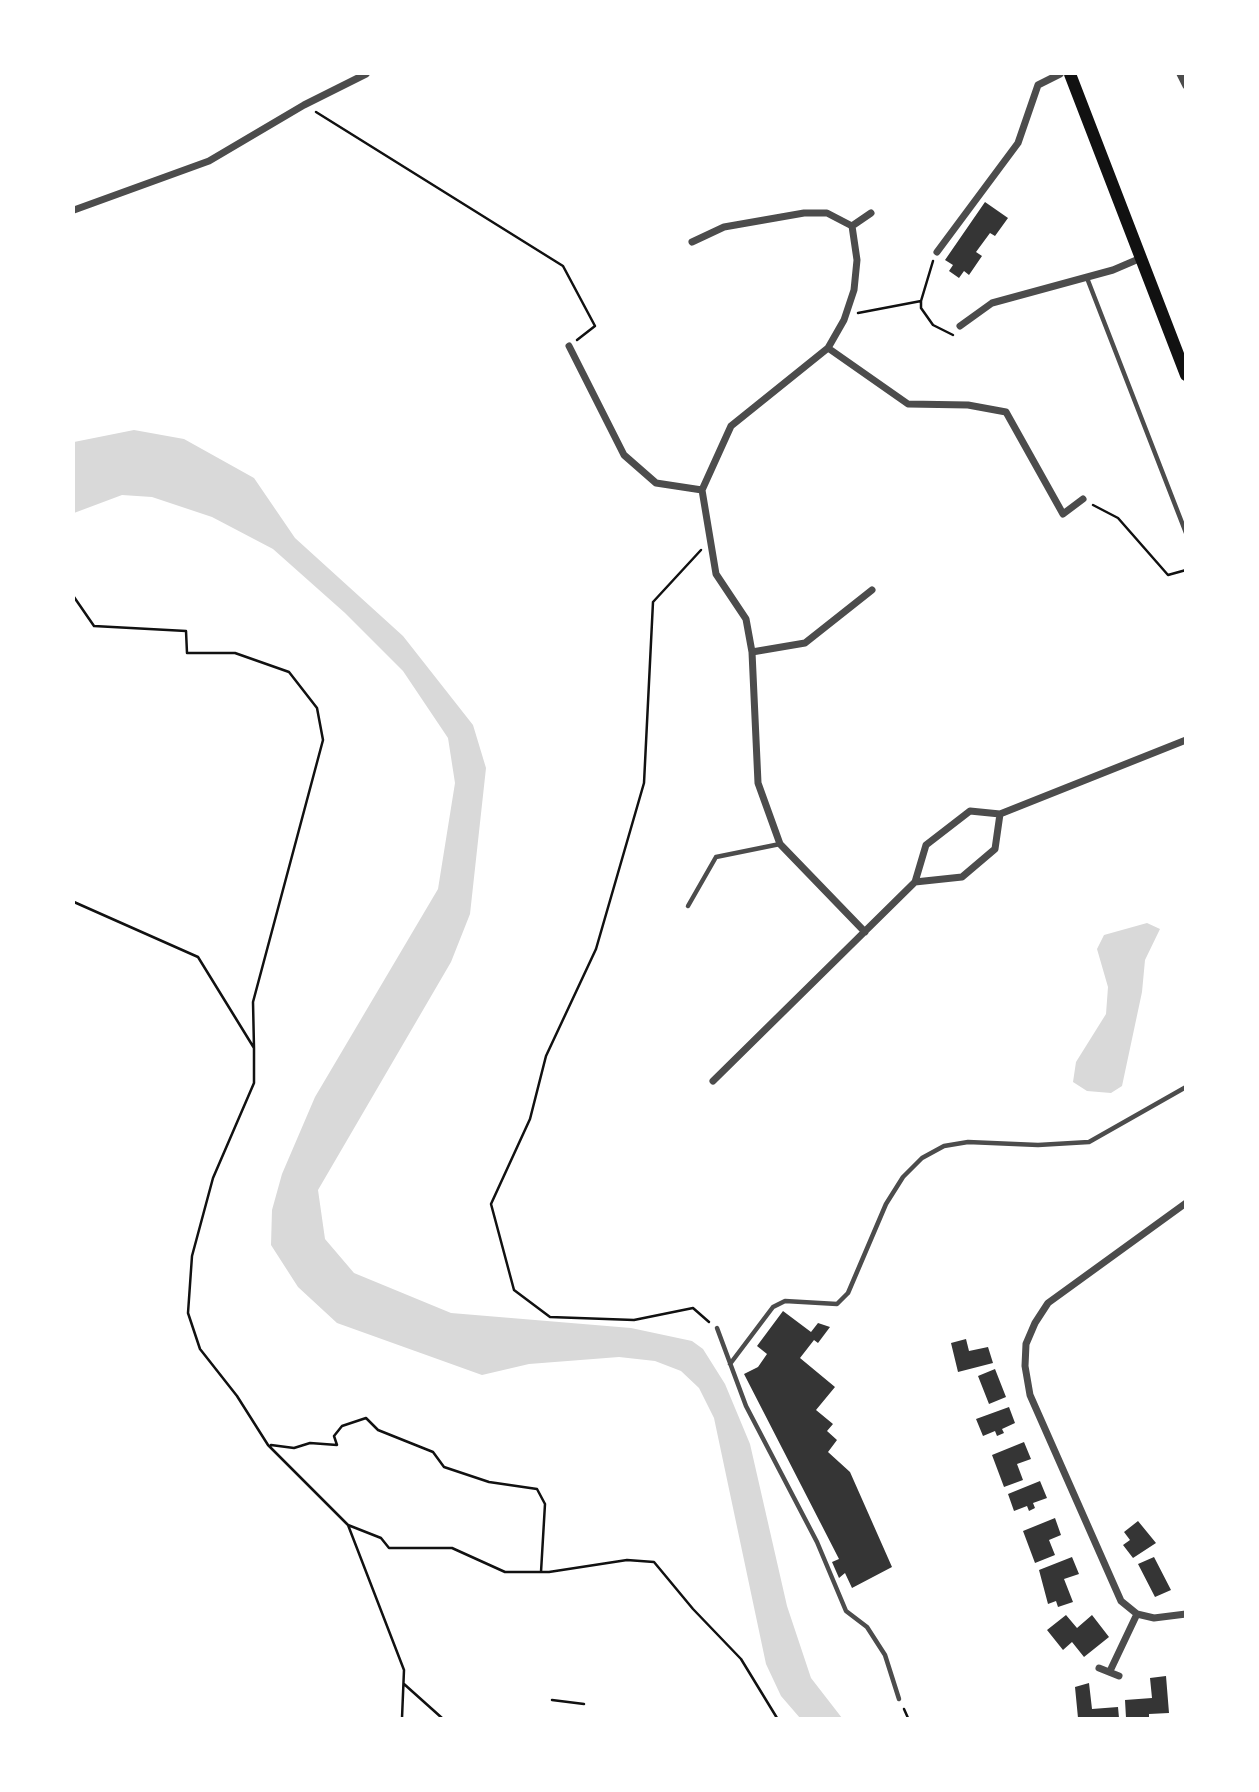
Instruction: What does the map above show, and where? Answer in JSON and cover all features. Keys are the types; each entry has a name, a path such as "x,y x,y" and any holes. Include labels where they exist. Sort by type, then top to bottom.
{"main road":[{"path":"1070,74 1185,375"}],"street":[{"path":"74,210 209,161 304,104 366,74"},
{"path":"937,252 1018,143 1038,85 1060,74"},
{"path":"1180,74 1185,86"},
{"path":"692,242 724,227 804,213 827,214 852,226"},
{"path":"852,226 871,214"},
{"path":"852,226 858,260 854,290 847,312 828,348 731,426 702,490 716,574 746,619 751,652 758,783 780,844 865,932"},
{"path":"960,326 992,303 1086,277 1141,258"},
{"path":"569,346 624,455 656,483 702,490"},
{"path":"828,348 908,404 968,405 1006,412 1063,514 1083,499"},
{"path":"751,652 805,643 872,590"},
{"path":"713,1081 915,882 926,845 970,811 1000,814 1185,740"},
{"path":"915,882 962,877 995,849 1000,814"},
{"path":"1185,1203 1048,1303 1035,1322 1026,1343 1025,1366 1030,1395 1121,1601 1137,1614 1154,1618 1185,1614"},
{"path":"1110,1671 1137,1614"},
{"path":"1099,1668 1119,1676"}],"lane":[{"path":"1086,277 1185,533"},
{"path":"688,906 716,856 780,844"},
{"path":"730,1364 773,1307 785,1301 837,1304 848,1293 886,1204 903,1177 922,1158 944,1146 968,1142 1038,1145 1089,1142 1185,1087"},
{"path":"717,1328 746,1406 817,1542 846,1611 867,1627 885,1655 899,1699"}],"path":[{"path":"304,104 563,266 594,326 569,346"},
{"path":"937,252 921,308 933,325 952,337 960,326"},
{"path":"847,312 921,301"},
{"path":"1083,499 1118,518 1168,575 1185,570"},
{"path":"711,540 653,602 644,783 596,949 546,1056 530,1119 491,1204 514,1290 550,1317 634,1320 693,1308 717,1328"},
{"path":"74,597 94,626 186,631 187,653 236,653 289,672 317,708 323,740 253,1002 254,1083 213,1178 191,1256 188,1313 200,1349 237,1395 268,1445 348,1525 404,1670 402,1718"},
{"path":"74,902 198,957 254,1048"},
{"path":"268,1445 293,1448 310,1443 338,1445 334,1436 342,1426 366,1418 378,1430 433,1452 444,1467 489,1482 537,1489 545,1504 541,1572"},
{"path":"348,1525 381,1538 389,1548 452,1548 505,1572 541,1572 626,1560 654,1562 741,1658 777,1718"},
{"path":"404,1684 442,1718"},
{"path":"552,1700 584,1704"}],"shaded area":[{"path":"134,430 184,439 254,478 295,538 403,636 473,725 486,768 470,914 451,962 318,1190 325,1239 354,1273 451,1313 631,1328 692,1341 703,1349 725,1384 750,1444 787,1606 811,1678 842,1718 800,1718 781,1696 766,1664 714,1418 699,1388 681,1371 655,1361 619,1357 529,1364 482,1375 337,1323 298,1287 271,1245 272,1210 282,1174 315,1097 438,889 455,783 448,738 403,671 345,613 273,549 212,517 152,497 122,495 74,513 74,442"},
{"path":"1147,923 1160,929 1145,960 1142,992 1122,1086 1111,1093 1087,1091 1073,1082 1076,1062 1106,1014 1108,987 1097,949 1104,935"}],"building":[{"path":"985,202 1008,218 995,236 990,233 976,252 982,256 969,275 964,271 959,278 949,271 953,265 945,260"},
{"path":"783,1311 811,1332 818,1323 830,1327 818,1343 814,1340 800,1358 835,1387 816,1410 833,1424 827,1431 837,1440 828,1452 850,1472 892,1567 852,1588 845,1573 839,1578 832,1562 839,1559 744,1374 758,1367 767,1354 757,1346"},
{"path":"966,1339 969,1351 988,1347 993,1363 958,1372 951,1343"},
{"path":"995,1369 1006,1397 989,1404 978,1376"},
{"path":"1009,1407 1015,1423 1002,1429 1004,1433 997,1436 995,1431 983,1436 976,1419"},
{"path":"1024,1442 1031,1459 1017,1464 1023,1480 1004,1487 992,1455"},
{"path":"1040,1481 1047,1498 1033,1503 1035,1508 1029,1511 1027,1506 1014,1511 1008,1494"},
{"path":"1055,1518 1061,1535 1049,1540 1055,1555 1035,1563 1023,1531"},
{"path":"1138,1521 1156,1543 1133,1558 1123,1545 1130,1540 1124,1532"},
{"path":"1072,1557 1079,1574 1064,1579 1073,1602 1058,1607 1056,1601 1048,1604 1039,1570"},
{"path":"1154,1557 1171,1590 1155,1597 1138,1564"},
{"path":"1066,1615 1077,1628 1092,1615 1109,1637 1084,1657 1072,1642 1063,1650 1047,1630"},
{"path":"1166,1676 1169,1713 1149,1714 1149,1718 1126,1718 1125,1700 1152,1698 1150,1678"},
{"path":"1089,1683 1092,1709 1118,1707 1119,1718 1078,1718 1075,1687"}]}
